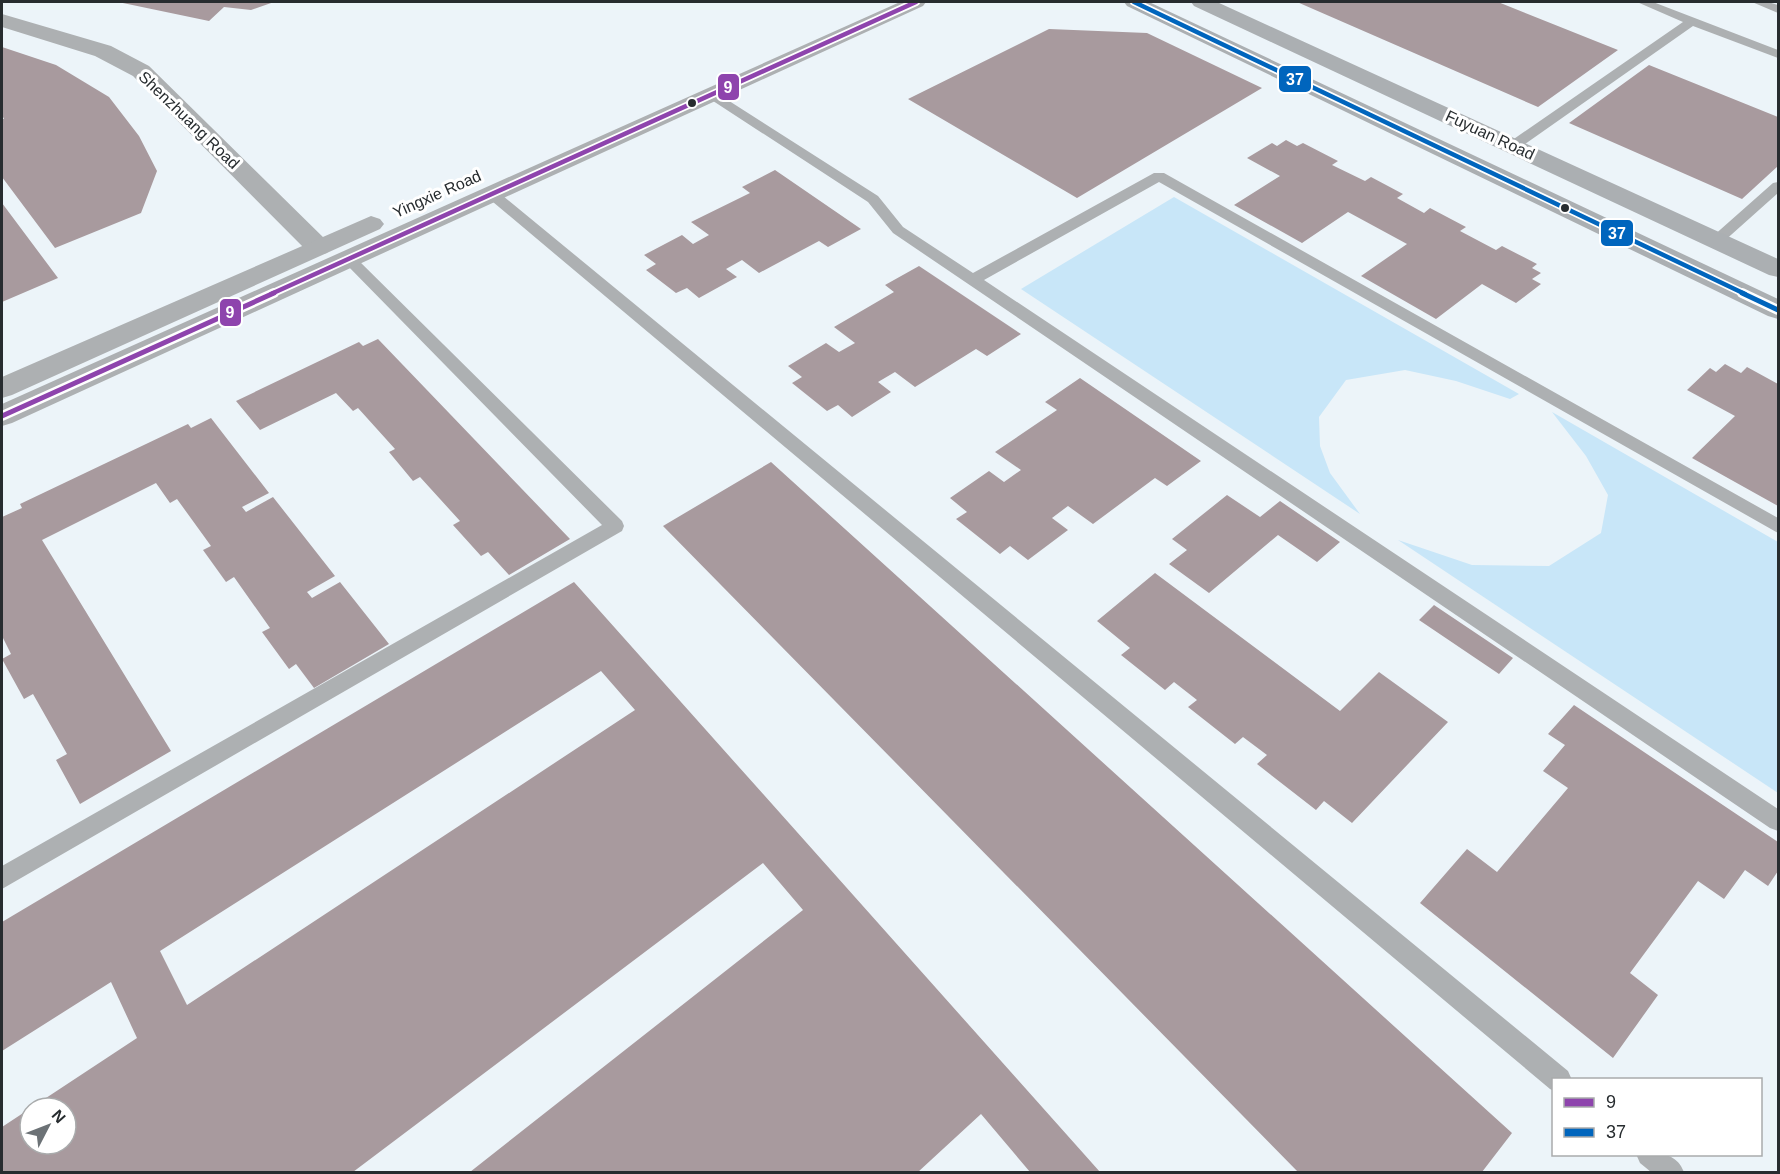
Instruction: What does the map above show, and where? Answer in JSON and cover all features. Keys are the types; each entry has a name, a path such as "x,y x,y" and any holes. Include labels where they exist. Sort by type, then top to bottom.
{"main road":[{"name":"Fuyuan Road","path":"1134,2 1779,310"},
{"name":"Fuyuan Road","path":"1201,2 1779,269"}],"street":[{"name":"Yingxie Road","path":"2,387 872,2"},
{"name":"Yingxie Road","path":"2,416 916,2"},
{"name":"Shenzhuang Road","path":"2,20 104,51 141,71 318,247"}],"lane":[{"path":"1643,2 1779,54"},
{"path":"1758,2 1779,9"},
{"path":"1513,146 1692,21"},
{"path":"711,94 873,199 898,230 1779,821"},
{"path":"973,280 1159,176 1779,526"},
{"path":"1717,240 1779,186"},
{"path":"492,194 1557,1078"},
{"path":"2,878 615,526 349,259"},
{"path":"1650,1156 1671,1173"}],"shaded area":[{"path":"1174,197 1519,394 1510,399 1456,381 1405,370 1346,380 1319,417 1320,446 1330,473 1360,514 1021,289"},
{"path":"1552,412 1778,542 1778,793 1398,540 1472,565 1549,566 1601,533 1608,495 1586,456"}],"building":[{"path":"118,2 274,2 251,10 224,7 209,21"},
{"path":"1297,2 1498,2 1618,50 1538,107"},
{"path":"1049,29 1147,33 1262,88 1077,198 908,99"},
{"path":"2,47 56,65 109,97 139,136 157,171 141,213 55,248 2,177 2,119 4,119 2,115"},
{"path":"1649,65 1778,117 1778,166 1742,199 1569,123"},
{"path":"1286,140 1297,146 1303,143 1338,161 1332,165 1365,181 1371,177 1403,194 1397,198 1424,213 1430,208 1466,227 1460,231 1496,250 1502,246 1537,264 1532,268 1541,273 1532,279 1541,284 1516,303 1482,284 1436,319 1361,276 1407,244 1348,212 1302,243 1234,205 1280,176 1247,158 1272,143 1277,146"},
{"path":"775,170 861,229 828,247 819,241 759,273 742,260 726,269 737,277 699,298 687,288 676,293 646,270 656,264 644,255 682,235 693,244 709,235 691,222 750,193 742,187"},
{"path":"2,203 58,278 2,302"},
{"path":"919,266 1021,334 987,356 976,349 915,387 895,372 878,382 891,392 852,417 838,405 827,411 792,383 802,377 788,366 826,343 839,352 855,343 834,327 894,292 885,285"},
{"path":"378,339 570,539 509,575 488,552 481,556 453,525 460,521 420,477 413,481 389,452 395,449 358,408 353,411 336,393 260,430 236,401 359,342 363,346"},
{"path":"1725,364 1741,373 1747,367 1778,384 1778,506 1692,458 1735,416 1687,390 1710,368 1716,372"},
{"path":"1080,378 1201,461 1167,486 1155,478 1093,524 1068,506 1052,518 1068,530 1028,560 1010,546 1000,554 956,519 967,512 950,498 989,471 1004,482 1021,470 995,452 1057,410 1045,402"},
{"path":"211,418 269,493 242,507 246,512 273,497 335,576 307,592 312,598 340,582 389,644 314,688 296,664 289,669 262,632 270,628 234,577 226,582 203,550 211,546 177,499 170,503 156,483 42,540 171,751 80,804 56,760 67,754 33,694 24,699 2,659 11,654 2,636 2,517 22,508 20,504 188,424 191,428"},
{"path":"771,462 1512,1133 1482,1172 1298,1172 663,526"},
{"path":"1227,495 1260,517 1280,501 1340,542 1317,562 1278,535 1209,593 1169,564 1187,550 1172,539"},
{"path":"1155,573 1340,711 1379,672 1448,722 1352,823 1324,801 1316,810 1257,764 1267,755 1243,737 1235,744 1188,707 1197,700 1174,682 1165,690 1121,655 1130,648 1097,621"},
{"path":"574,582 1100,1172 1030,1172 981,1114 918,1172 470,1172 803,910 763,863 353,1172 2,1172 2,1127 18,1117 18,1156 78,1156 78,1096 49,1096 137,1038 111,982 2,1051 2,922","holes":["601,671 635,710 187,1005 160,951"]},
{"path":"1434,605 1513,658 1499,674 1419,620"},
{"path":"1574,705 1778,842 1778,871 1768,886 1745,870 1724,899 1698,881 1630,973 1658,995 1613,1058 1420,903 1467,849 1497,872 1568,788 1543,771 1565,745 1548,734"}],"transit line":[{"name":"9","path":"2,416 916,2"},
{"name":"37","path":"1134,2 1778,310"}]}
